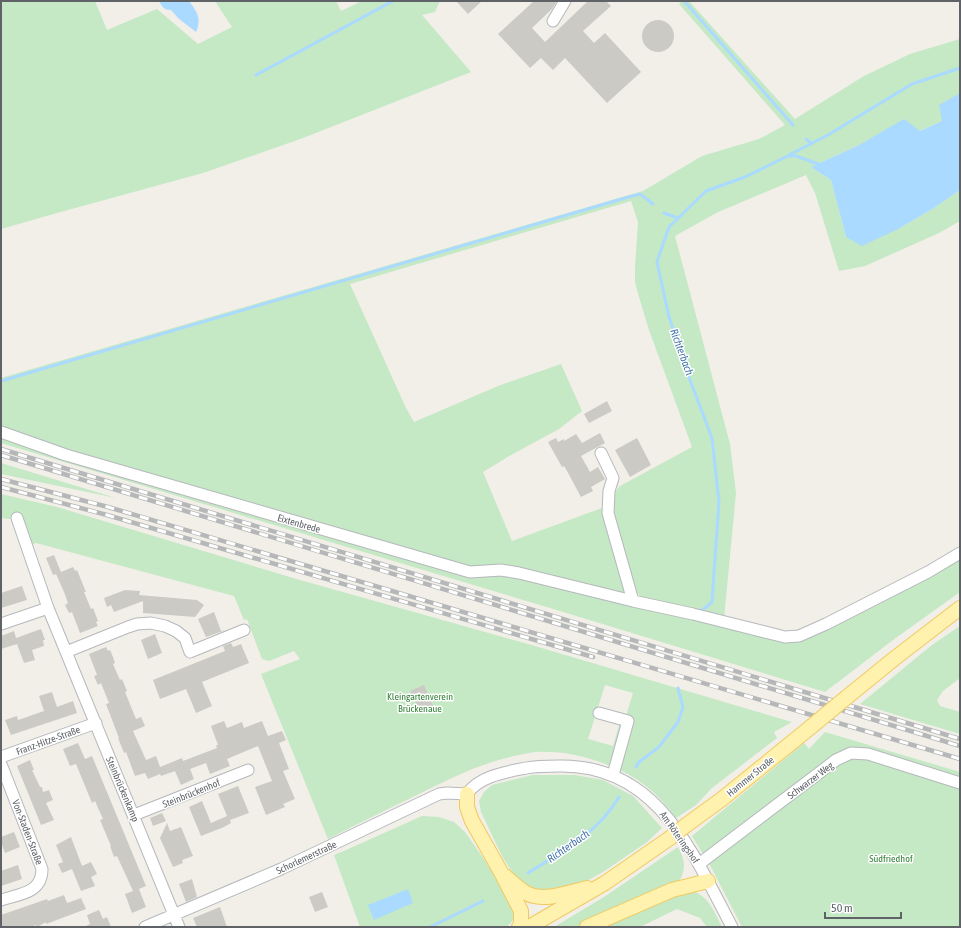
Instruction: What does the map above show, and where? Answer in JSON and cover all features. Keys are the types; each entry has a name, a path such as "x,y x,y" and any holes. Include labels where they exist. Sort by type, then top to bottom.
{"main road":[{"name":"Hammer Straße","path":"529,927 605,883 670,838 722,799 895,658 960,608"},
{"path":"467,794 467,807 472,820 521,911 521,923 519,927"},
{"path":"502,874 528,894 544,897 560,895 605,883"},
{"path":"587,927 672,890 708,881"}],"street":[{"path":"553,21 565,1"},
{"name":"Eixtenbrede","path":"1,432 66,455 470,572 501,570 633,601"},
{"path":"602,453 613,478 609,491 608,513 633,601 785,637 799,636 826,624 928,572 960,553"},
{"name":"Steinbrückenkamp","path":"17,518 48,608 179,927"},
{"path":"1,624 48,608"},
{"path":"66,652 137,624 151,623 165,626 176,631 185,638 190,652 244,630"},
{"path":"599,713 628,721 613,775"},
{"name":"Franz-Hitze-Straße","path":"1,757 96,723"},
{"name":"Schwarzer Weg","path":"699,864 836,760 852,753 868,754 960,783"},
{"name":"Von-Staden-Straße","path":"1,764 42,869 42,879 36,887 27,892 1,900"},
{"name":"Am Röteringshof","path":"467,794 476,784 492,777 536,766 573,766 593,768 613,775 639,790 660,809 679,832 699,864 732,927"},
{"name":"Steinbrückenhof","path":"134,815 248,770"},
{"name":"Schorlemerstraße","path":"145,927 281,869 439,794 467,794"}],"green space":[{"path":"1,1 95,1 107,30 157,9 198,44 232,27 215,1 336,1 341,11 362,1 440,1 435,12 422,15 471,72 303,138 203,173 1,229"},
{"path":"682,1 689,1 795,119 864,76 910,54 960,39 960,93 942,121 920,131 859,145 811,167 831,180 846,237 900,228 934,208 960,190 960,221 939,233 865,266 839,271 815,193 806,175 718,212 675,236 730,444 736,493 724,619 645,600 639,595 634,587 611,512 612,496 620,486 692,447 649,330 635,282 638,222 631,201 350,284 406,408 414,422 498,386 561,364 582,411 559,429 483,472 512,541 602,508 604,505 627,590 625,594 479,570 165,481 1,430 1,378 643,191 702,156 759,139 785,125 679,4"},
{"path":"1,436 470,574 500,572 785,639 960,556 960,592 893,640 825,692 1,443"},
{"path":"1,463 116,498 1,474"},
{"name":"Kleingartenverein Brückenaue","path":"1,494 57,507 293,578 528,644 792,722 774,732 777,738 712,788 696,805 676,818 662,801 646,786 618,769 591,759 573,755 555,752 535,752 505,758 466,772 440,783 328,839 261,674 300,659 294,651 269,661 262,659 247,619 244,620 234,596 36,543 27,546 18,520 1,518","holes":["605,685 633,693 626,716 622,715 613,746 588,739"]},
{"path":"960,626 960,678 943,691 937,700 940,706 960,712 960,734 860,704 932,645"},
{"name":"Südfriedhof","path":"825,732 960,772 960,927 742,927 711,867 692,836 804,743 809,749"},
{"path":"533,775 575,775 603,780 633,796 662,828 647,842 603,872 585,882 555,890 538,891 528,887 514,875 502,856 481,812 479,801 484,792 492,785"},
{"path":"422,816 439,817 454,822 465,832 488,865 514,911 513,920 510,924 506,927 360,927 334,855"},
{"path":"678,847 684,864 680,880 577,927 554,927 604,897"},
{"path":"693,891 707,901 722,927 707,927 700,918 677,909 640,927 606,927 664,899"}],"water":[{"path":"159,1 189,1 199,19 196,32 179,19 171,10 164,8"},
{"path":"960,93 960,190 934,208 900,228 862,246 846,237 831,180 811,167 859,145 904,119 920,131 942,121 939,105"},
{"path":"408,889 413,903 374,920 368,905"}],"building":[{"path":"456,1 482,1 468,14"},
{"path":"534,1 557,1 552,9 532,28 545,42 588,1 606,1 611,6 583,31 594,43 605,33 641,72 607,103 565,58 553,70 541,58 530,68 498,34"},
{"path":"658,20 669,25 674,36 669,47 658,52 647,47 642,36 647,25"},
{"path":"607,401 612,411 589,423 584,414"},
{"path":"600,433 605,443 581,456 590,472 598,467 605,479 591,487 593,491 581,497 564,466 562,467 548,442 556,438 558,442 564,439 564,441 576,434 582,443"},
{"path":"637,438 651,465 630,477 615,450"},
{"path":"54,555 61,572 73,567 75,571 77,570 91,609 93,608 98,621 96,622 98,626 80,633 72,612 69,613 65,605 68,603 56,574 53,575 46,558"},
{"path":"22,586 27,600 1,608 1,593"},
{"path":"125,590 140,591 139,595 197,600 204,605 195,617 143,613 143,601 114,612 111,605 107,607 104,598"},
{"path":"214,612 221,631 226,630 206,637 198,619"},
{"path":"41,629 45,640 43,640 44,646 32,650 35,660 24,663 17,644 1,649 1,636 14,631 16,638"},
{"path":"155,634 162,653 148,659 141,640"},
{"path":"231,643 233,647 241,644 249,663 202,682 212,706 196,713 186,689 160,699 153,680 225,651 223,646"},
{"path":"106,647 108,651 110,650 113,657 115,663 113,664 120,680 122,679 127,691 125,692 136,719 141,717 145,726 133,731 146,760 156,756 160,767 182,758 183,761 217,748 216,745 218,745 211,726 224,721 227,728 242,722 244,728 262,721 268,736 282,731 286,740 279,743 289,769 283,771 295,799 283,804 285,807 266,815 255,787 272,781 258,746 227,759 230,766 210,774 206,763 190,769 194,779 181,785 175,771 161,776 160,774 148,779 145,773 135,776 126,752 124,753 118,738 106,704 109,703 101,683 98,685 94,676 97,675 89,654"},
{"path":"424,685 433,706 419,711 410,691"},
{"path":"52,692 57,707 73,701 77,713 11,735 5,720 17,716 18,720 44,711 39,696"},
{"path":"78,743 85,759 92,756 146,886 139,889 146,907 132,913 125,894 133,891 117,856 114,857 100,820 103,819 95,801 92,803 76,764 70,766 63,749"},
{"path":"30,760 34,770 32,770 40,787 42,787 43,792 49,790 53,800 46,803 54,820 41,825 17,766"},
{"path":"238,786 249,813 230,820 231,823 224,827 201,836 189,807 202,801 211,823 227,816 218,794"},
{"path":"162,813 166,821 153,826 150,818"},
{"path":"167,823 170,831 181,827 193,856 182,860 183,863 173,867 160,838"},
{"path":"14,832 20,847 5,853 1,842 1,837"},
{"path":"71,837 82,866 91,862 97,874 91,877 95,886 81,891 72,869 62,873 58,864 63,862 56,845"},
{"path":"18,865 22,879 1,886 1,871"},
{"path":"192,879 197,897 186,902 179,884"},
{"path":"322,892 328,907 315,912 309,897"},
{"path":"64,895 67,903 81,898 86,909 46,924 46,922 37,927 36,925 30,927 1,927 1,915 47,899 48,901"},
{"path":"220,907 227,927 197,927 193,918"},
{"path":"99,910 103,919 107,917 111,927 84,927 90,924 87,915"}],"waterway":[{"path":"256,75 393,1"},
{"path":"685,2 793,125"},
{"path":"789,155 828,135 912,84 960,68"},
{"name":"Richterbach","path":"806,139 811,143"},
{"name":"Richterbach","path":"700,612 712,602 719,502 712,438 690,380 669,317 657,262 669,227 706,191 745,177 788,156 796,156 821,165"},
{"path":"1,381 625,198 640,194 653,204"},
{"path":"664,213 678,218"},
{"name":"Richterbach","path":"636,767 639,762 659,747 678,722 683,707 678,688"},
{"name":"Richterbach","path":"528,873 567,849 590,831 601,821 619,797"},
{"name":"Richterbach","path":"430,927 483,901"}],"railway":[{"path":"1,449 960,739"},
{"path":"1,455 960,746"},
{"path":"1,479 108,507 960,759"},
{"path":"1,487 107,515 593,657"}]}
